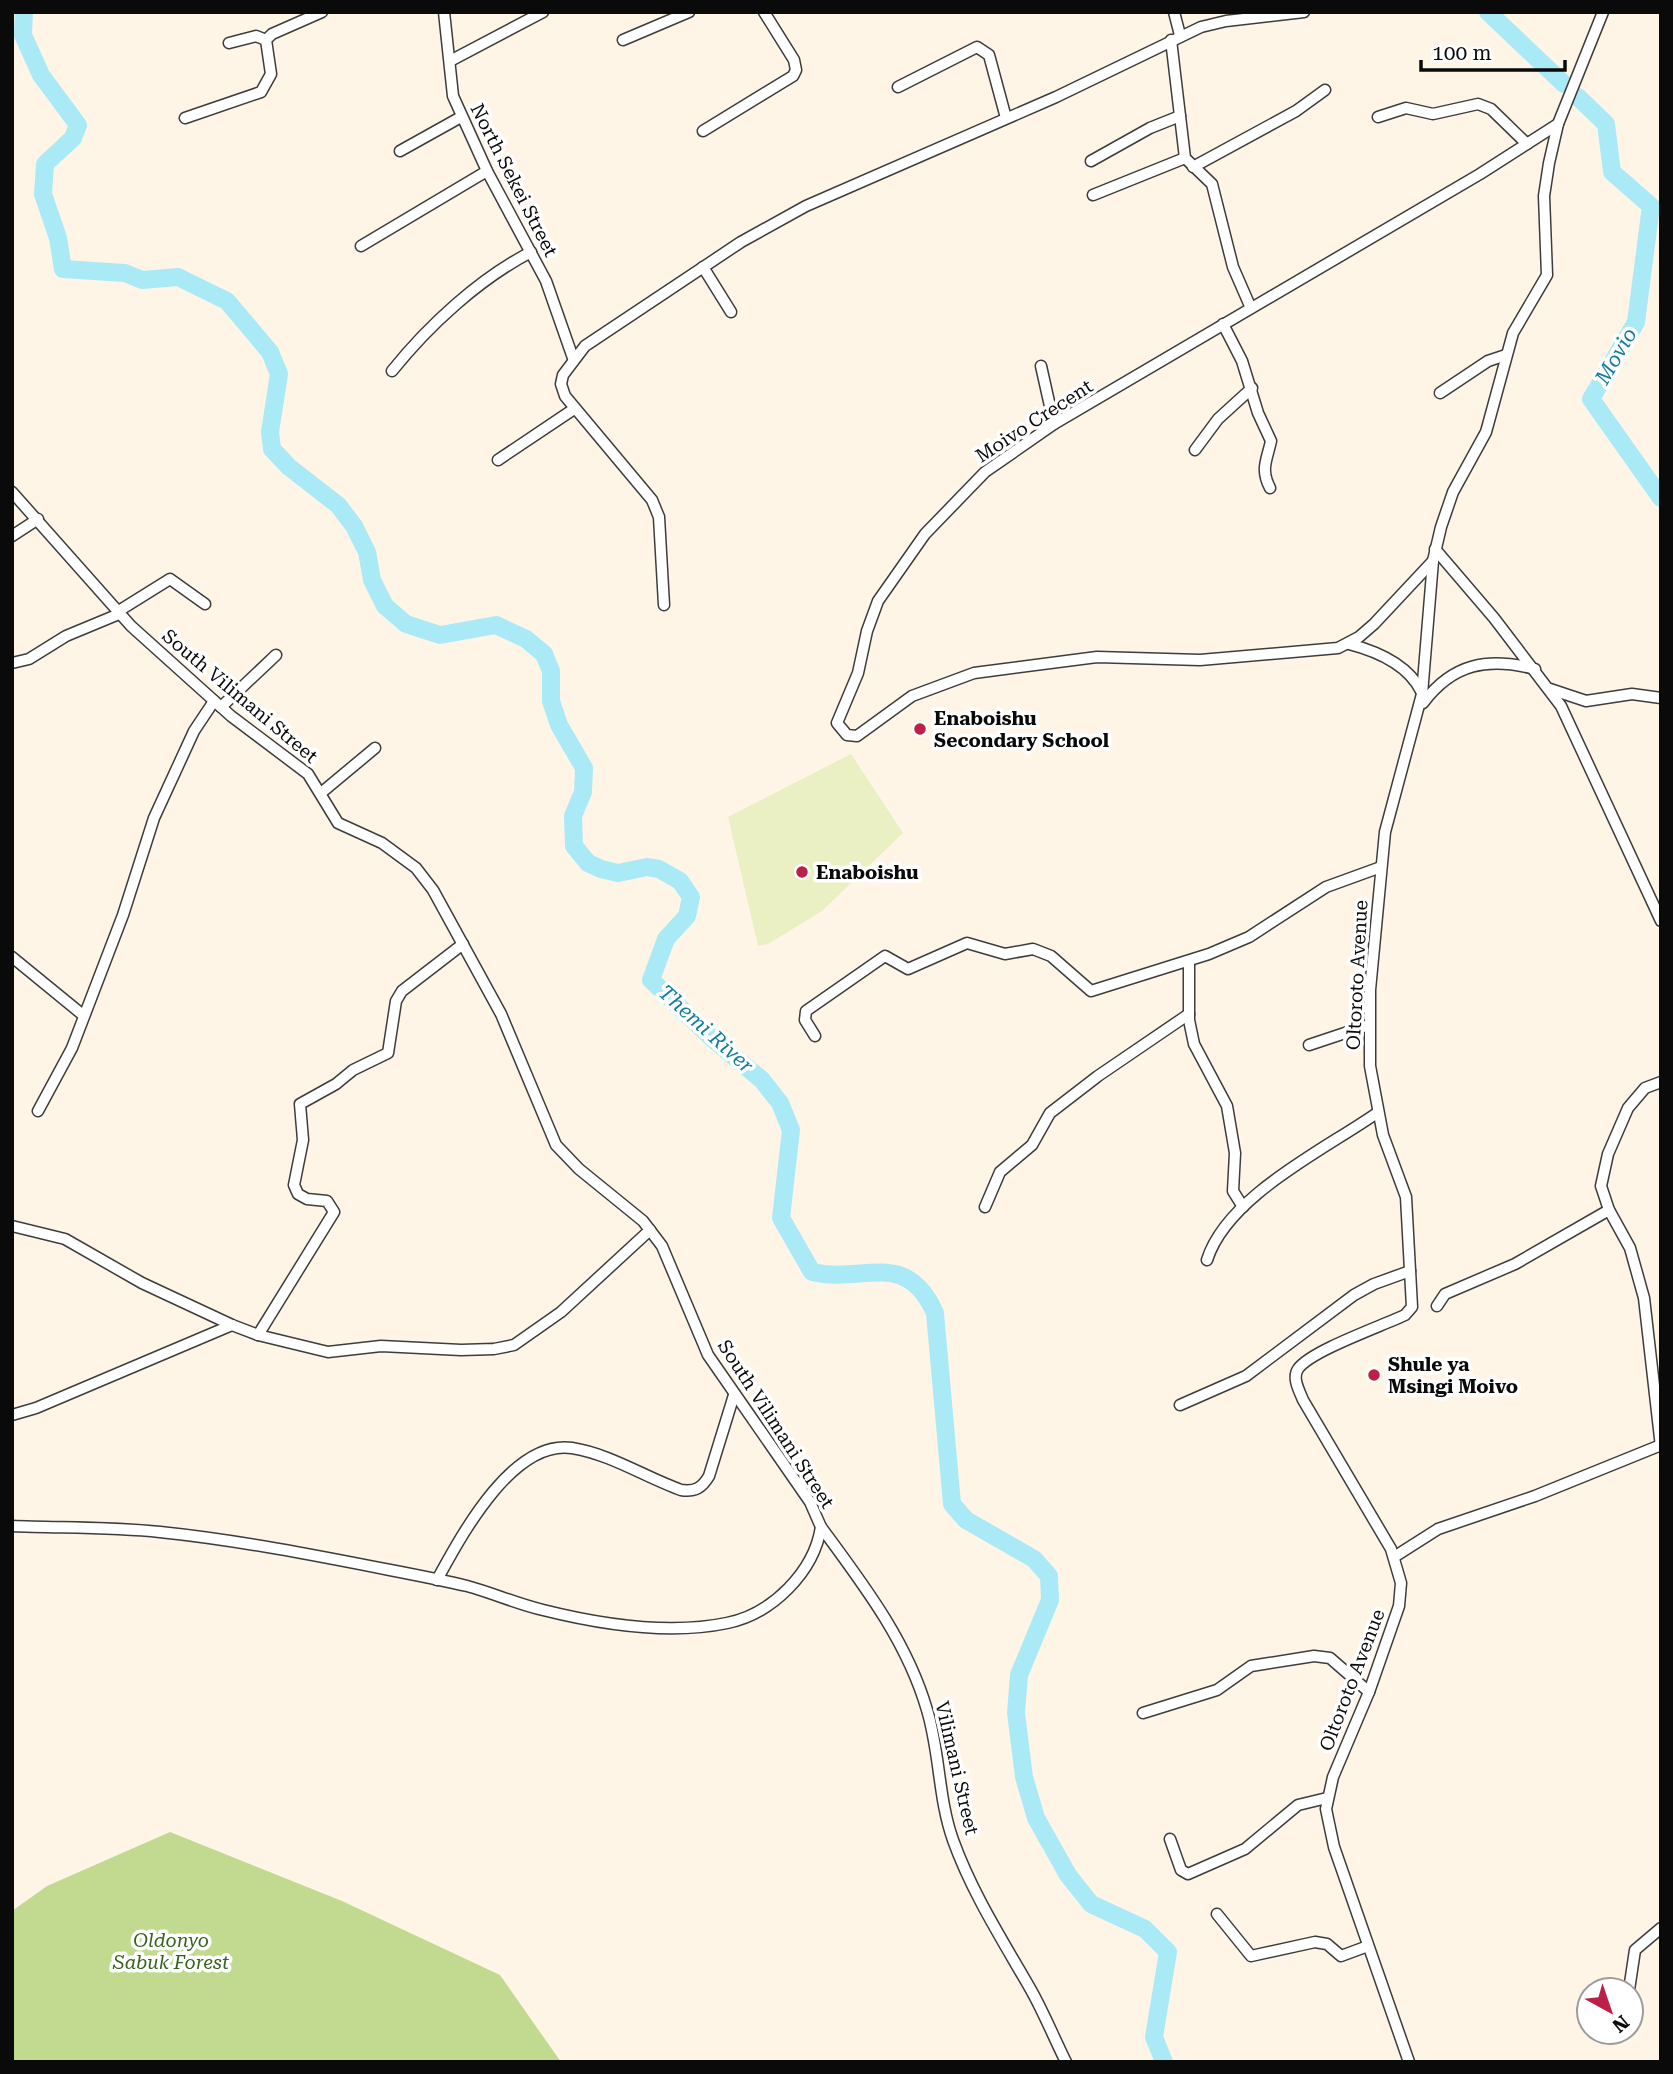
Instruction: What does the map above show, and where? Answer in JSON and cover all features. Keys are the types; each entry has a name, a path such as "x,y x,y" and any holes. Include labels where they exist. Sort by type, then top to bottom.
{"street":[{"path":"266,40 272,34 322,12"},
{"name":"North Sekei Street","path":"444,12 450,85 461,117 546,281 573,358"},
{"path":"450,61 543,12"},
{"path":"623,40 689,12"},
{"path":"703,131 793,76 796,70 793,60 764,12"},
{"path":"1174,12 1180,116 1189,163 1212,184 1233,267 1250,306"},
{"path":"664,605 659,517 652,500 574,409 561,384 573,358 584,346 759,231 806,206 1006,118 1175,37 1226,21 1304,12"},
{"name":"Oltoroto Avenue","path":"1409,2062 1327,1823 1327,1798 1369,1692 1399,1606 1401,1583 1394,1557 1303,1400 1296,1376 1298,1368 1317,1355 1410,1311 1413,1300 1406,1197 1377,1113 1369,1025 1381,867 1389,811 1422,694 1435,549 1448,502 1486,432 1513,333 1547,275 1544,196 1558,124 1604,12"},
{"path":"229,43 256,36 266,40"},
{"path":"185,118 261,92 271,74 266,40"},
{"path":"898,86 977,47 989,55 1006,118"},
{"path":"1093,195 1189,163 1296,111 1325,90"},
{"path":"1378,117 1406,108 1433,114 1478,104 1491,109 1527,144"},
{"path":"1091,161 1150,128 1180,116"},
{"path":"400,151 461,117"},
{"name":"Moivo Crecent","path":"1433,561 1374,624 1349,644 1338,648 1200,660 1097,657 974,673 929,688 895,706 857,736 847,735 839,727 838,716 858,673 867,631 878,601 925,534 985,472 1054,424 1558,124"},
{"path":"361,246 487,171"},
{"path":"392,371 428,331 488,279 531,252"},
{"path":"703,267 731,312"},
{"path":"1223,324 1252,388 1258,413 1271,441 1263,465 1264,477 1270,488"},
{"path":"1440,393 1488,360 1506,355"},
{"path":"1041,366 1054,424"},
{"path":"1195,450 1218,419 1252,388"},
{"path":"499,460 574,409"},
{"name":"South Vilimani Street","path":"12,492 118,613 217,704 299,766 321,793 329,813 338,823 382,843 416,868 463,944 501,1014 556,1144 579,1169 650,1230 676,1274 708,1355 805,1493 821,1527 811,1560 797,1578 758,1612 728,1623 651,1626 596,1620 543,1610 437,1580 332,1559 161,1532 12,1526"},
{"path":"12,536 38,519"},
{"path":"1435,549 1550,690 1570,723 1661,921"},
{"path":"12,663 29,659 66,636 118,613 165,579 170,579 205,604"},
{"path":"1349,644 1381,656 1409,673 1422,694"},
{"path":"38,1111 64,1066 123,915 154,818 194,731 217,704 276,655"},
{"path":"1418,709 1437,685 1457,671 1490,664 1517,664 1535,669"},
{"path":"1550,690 1586,701 1632,694 1661,698"},
{"path":"321,793 375,748"},
{"path":"815,1037 805,1020 806,1011 885,957 908,969 967,943 1005,954 1033,949 1051,956 1086,991 1091,991 1129,977 1189,961 1249,937 1326,887 1381,867"},
{"path":"258,1335 334,1212 327,1201 307,1199 298,1194 294,1185 303,1140 300,1104 353,1070 388,1053 396,1001 402,991 463,944"},
{"path":"12,957 83,1015"},
{"path":"1189,961 1189,1014 1198,1054 1224,1096 1235,1153 1233,1191 1244,1207"},
{"path":"985,1207 1000,1172 1032,1145 1050,1113 1089,1082 1189,1014"},
{"path":"1309,1045 1369,1025"},
{"path":"1394,1557 1438,1529 1535,1496 1661,1446 1644,1298 1630,1248 1609,1210 1601,1185 1608,1154 1635,1097 1645,1088 1661,1082"},
{"path":"1207,1260 1215,1238 1244,1207 1293,1168 1377,1113"},
{"path":"1437,1306 1445,1294 1515,1264 1609,1210"},
{"path":"12,1226 65,1239 142,1283 232,1325 258,1335 328,1352 381,1346 461,1350 495,1349 514,1345 561,1312 650,1230"},
{"path":"1180,1405 1246,1376 1354,1295 1374,1284 1410,1271"},
{"path":"12,1415 36,1408 232,1325"},
{"path":"437,1580 472,1518 493,1490 509,1474 545,1453 569,1447 681,1490 701,1487 709,1476 734,1395"},
{"name":"Vilimani Street","path":"821,1527 883,1613 918,1682 934,1736 953,1840 980,1900 1032,1993 1066,2062"},
{"path":"1143,1713 1217,1690 1251,1666 1314,1656 1330,1658 1369,1692"},
{"path":"1170,1839 1181,1870 1188,1874 1245,1849 1298,1805 1327,1798"},
{"path":"1217,1914 1251,1956 1315,1942 1327,1944 1341,1956 1368,1946"},
{"path":"1631,1976 1635,1950 1661,1928"}],"green space":[{"name":"Enaboishu","path":"851,754 903,833 822,911 768,944 758,946 728,817"},
{"name":"Oldonyo Sabuk Forest","path":"170,1832 342,1901 500,1975 561,2062 12,2062 12,1911 47,1886"}],"waterway":[{"name":"Themi River","path":"24,12 23,35 41,75 78,125 73,138 45,164 43,194 58,238 63,269 125,273 142,280 178,277 227,301 270,352 279,374 270,432 272,449 289,467 338,505 354,526 367,552 372,580 385,606 406,624 440,635 496,625 526,639 544,654 551,671 551,701 559,725 584,768 583,792 573,816 574,846 588,863 601,869 618,873 647,867 659,869 680,881 691,897 687,916 666,939 651,980 713,1039 762,1080 780,1103 791,1130 781,1218 812,1272 831,1275 897,1275 911,1281 924,1293 935,1313 952,1504 966,1520 1034,1559 1049,1576 1050,1600 1019,1675 1016,1713 1024,1777 1036,1818 1068,1875 1091,1904 1145,1929 1168,1952 1154,2037 1164,2062"},
{"path":"1488,12 1564,84"},
{"name":"Movio","path":"1578,97 1606,124 1612,172 1651,206 1636,322 1591,399 1661,498"}],"place":[{"name":"Enaboishu Secondary School","path":"920,729"},
{"name":"Enaboishu","path":"802,872"},
{"name":"Shule ya Msingi Moivo","path":"1374,1375"}]}
